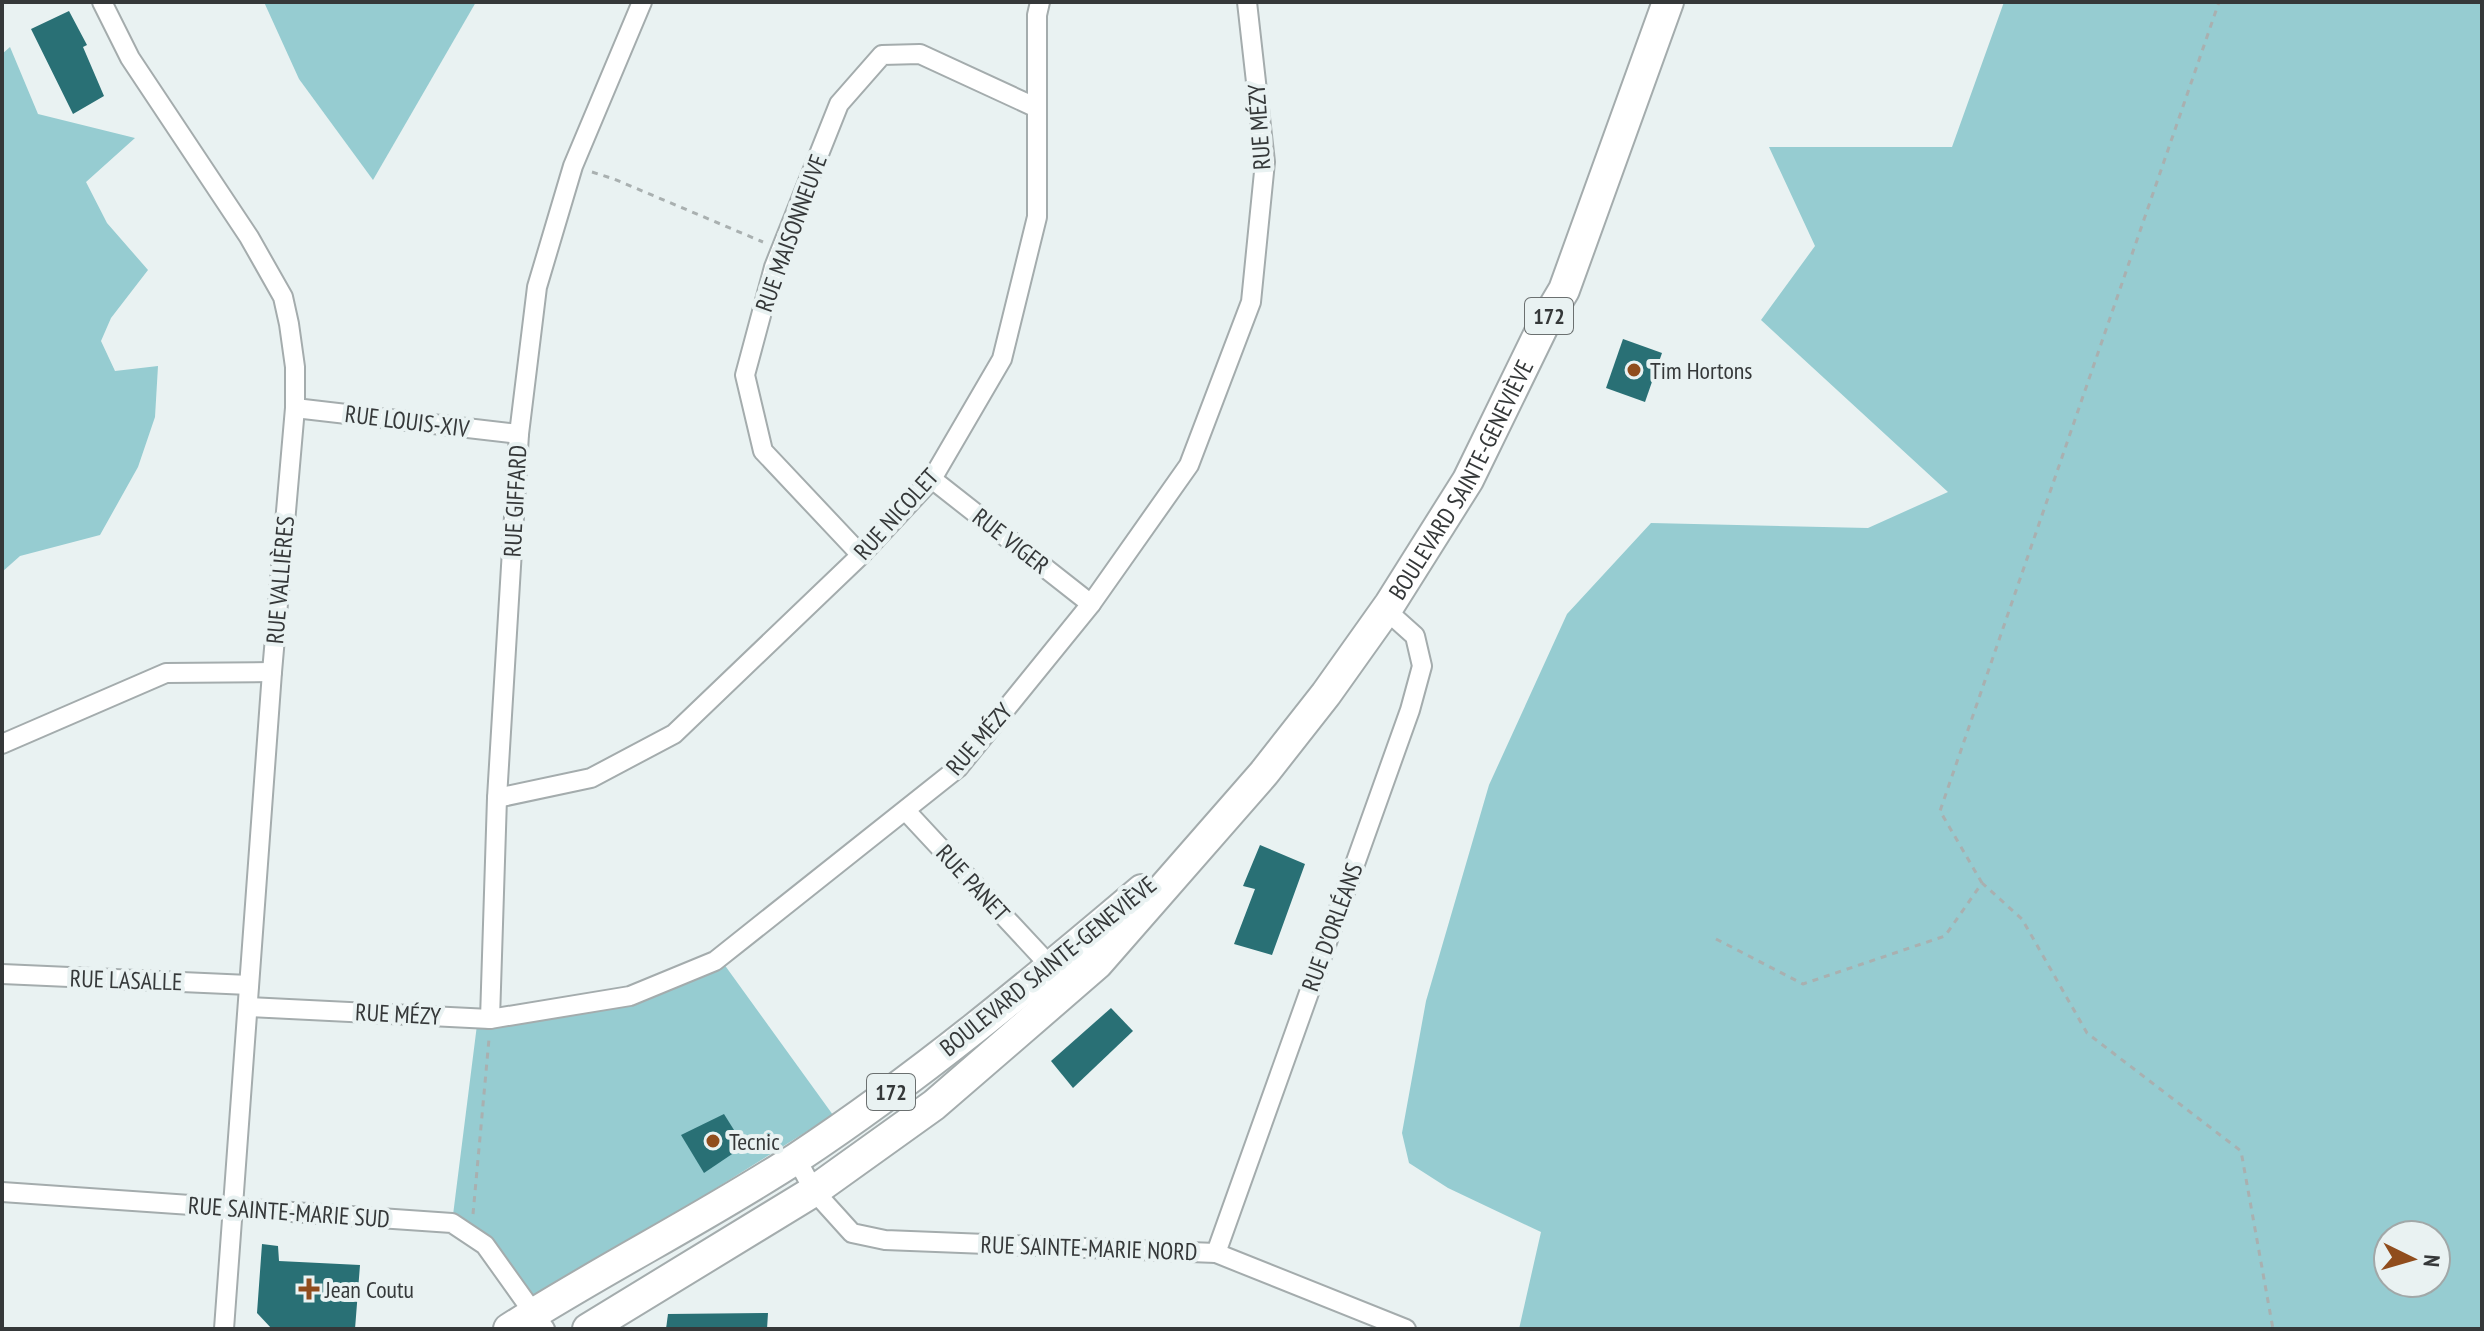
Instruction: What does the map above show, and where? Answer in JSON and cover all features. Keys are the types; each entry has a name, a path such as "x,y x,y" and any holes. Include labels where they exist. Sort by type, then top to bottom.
{"main road":[{"name":"BOULEVARD SAINTE-GENEVIÈVE","path":"588,1329 814,1191 934,1105 1097,964 1217,827 1326,694 1386,610 1468,480 1545,322 1564,290 1668,2"},
{"name":"BOULEVARD SAINTE-GENEVIÈVE","path":"529,1324 796,1158 896,1088 1046,971 1217,827"}],"street":[{"name":"RUE VALLIÈRES","path":"102,2 130,58 249,237 283,297 295,367 295,408 272,672 224,1329"},
{"name":"RUE GIFFARD","path":"490,1019 497,798 519,434 537,287 573,166 642,2"},
{"name":"RUE NICOLET","path":"497,798 591,778 674,734 861,555 932,479 1002,359 1037,217 1037,15 1040,2"},
{"name":"RUE MÉZY","path":"248,1007 490,1019 630,996 715,961 958,768 1091,604 1189,465 1251,302 1265,162 1247,2"},
{"name":"RUE MAISONNEUVE","path":"861,555 763,451 745,375 781,250 839,104 882,55 920,54 1037,108"},
{"name":"RUE LOUIS-XIV","path":"295,408 519,434"},
{"name":"RUE VIGER","path":"932,479 1091,604"},
{"name":"RUE D'ORLÉANS","path":"1216,1253 1410,710 1422,666 1415,636 1386,610"},
{"path":"2,744 166,673 272,672"},
{"name":"RUE PANET","path":"906,811 1040,955"},
{"name":"RUE LASALLE","path":"2,974 249,985"},
{"name":"RUE SAINTE-MARIE NORD","path":"796,1158 814,1191 852,1233 885,1240 1216,1253 1406,1329"},
{"name":"RUE SAINTE-MARIE SUD","path":"2,1192 452,1223 485,1245 529,1324"}],"path":[{"path":"2219,2 1940,811 1982,883 2022,919 2087,1033 2241,1151 2273,1329"},
{"path":"573,166 614,179 781,250"},
{"path":"1716,939 1803,984 1945,936 1982,883"},
{"path":"471,1235 490,1019"}],"shaded area":[{"path":"264,2 476,2 373,180 299,79"},
{"path":"2004,2 2482,2 2482,1329 1519,1329 1541,1232 1448,1188 1409,1163 1402,1133 1426,1001 1489,785 1567,614 1651,523 1868,528 1948,492 1761,320 1815,246 1769,147 1952,147"},
{"path":"10,47 38,114 135,138 86,182 107,223 148,270 111,318 101,341 115,371 158,366 155,417 138,467 100,535 20,556 2,572 2,54"},
{"path":"721,960 833,1115 531,1304 452,1223 479,1009 633,996 692,981"}],"building":[{"path":"69,11 87,45 83,47 104,96 73,114 31,29"},
{"name":"Tim Hortons","path":"1623,339 1662,353 1645,402 1606,388"},
{"path":"1260,845 1305,864 1272,955 1234,944 1255,889 1243,886"},
{"path":"1111,1008 1133,1031 1073,1088 1051,1061"},
{"name":"Tecnic","path":"724,1114 744,1146 704,1173 681,1135"},
{"name":"Jean Coutu","path":"262,1244 278,1246 279,1261 360,1265 355,1329 272,1329 257,1313"},
{"path":"768,1313 767,1329 666,1329 668,1314"}],"place":[{"name":"Tim Hortons","path":"1634,370"},
{"name":"Tecnic","path":"713,1141"},
{"name":"Jean Coutu","path":"309,1289"}]}
